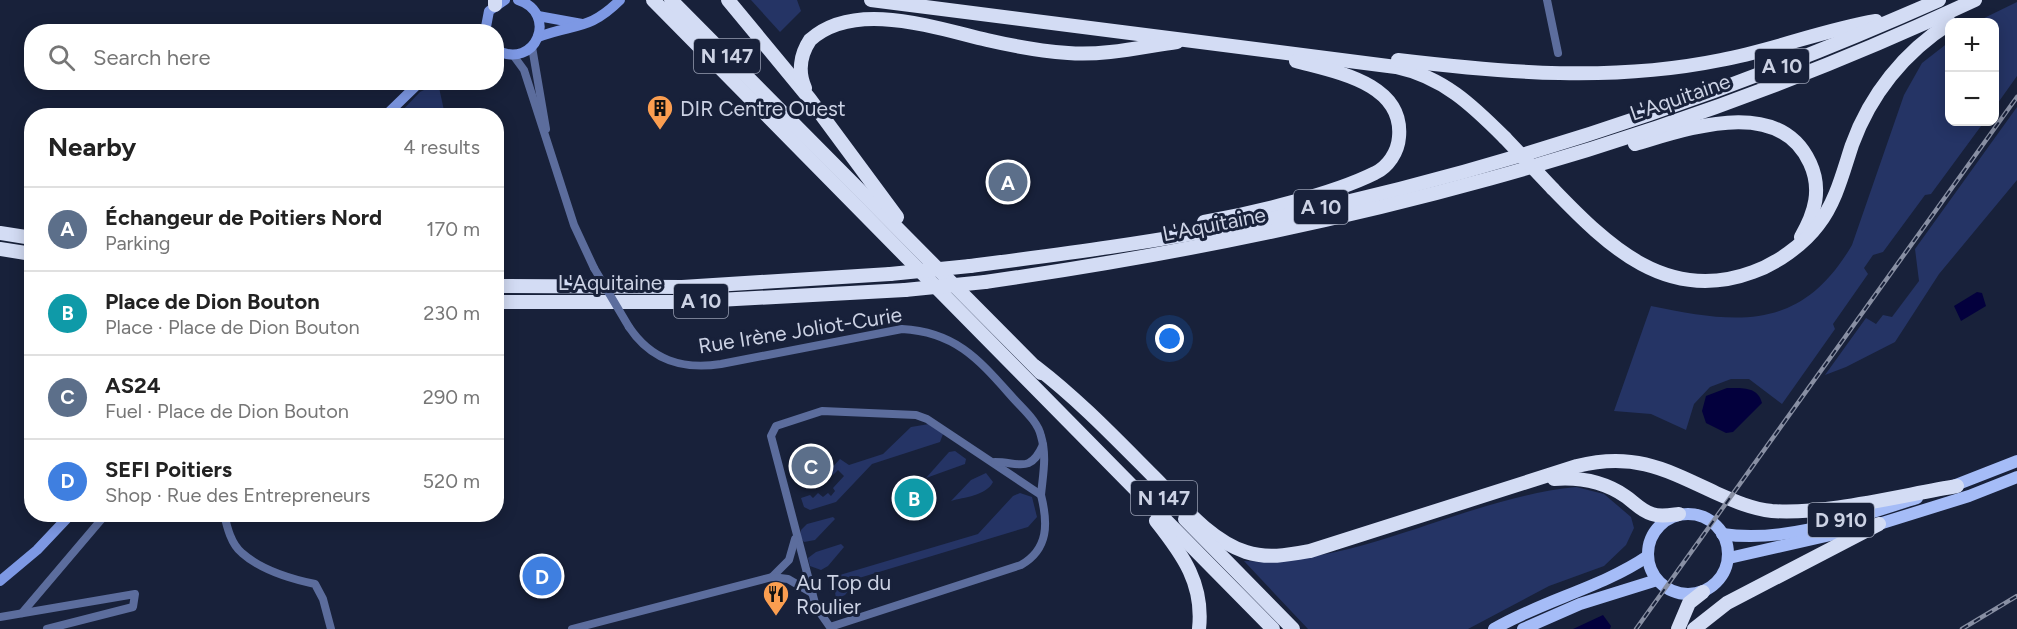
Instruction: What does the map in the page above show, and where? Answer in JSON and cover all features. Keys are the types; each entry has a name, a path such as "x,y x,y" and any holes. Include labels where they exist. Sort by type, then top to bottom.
{"highway":[{"name":"N 147","path":"653,0 1273,629"},
{"name":"N 147","path":"671,0 1293,629"},
{"path":"728,0 809,98 898,219 1003,327 1031,362 1070,393 1187,511 1217,537 1236,549 1257,555 1277,556 1310,551 1594,462 1627,460 1665,469 1747,506 1785,511 1865,502 1957,486"},
{"name":"L'Aquitaine","path":"504,286 682,287 836,278 967,263 1243,224 1432,180 1664,110 1798,60 1939,0"},
{"name":"L'Aquitaine","path":"504,302 712,301 905,290 985,282 1200,249 1310,226 1438,194 1555,160 1712,109 1850,56 1975,0"},
{"path":"1958,18 1985,0"},
{"path":"809,98 800,70 804,50 810,40 834,19 873,3 1168,36 1189,41 1396,67 1433,78 1458,94 1617,249 1656,272 1677,278 1720,281 1742,276 1774,263 1817,226 1826,212 1857,133 1877,94 1915,49 1945,27"},
{"path":"873,3 986,40 1070,53 1124,50 1189,41"},
{"path":"1323,57 1397,60 1513,73 1627,73 1721,60 1836,28 1899,18"},
{"path":"967,263 1219,219 1334,188 1375,173 1385,166 1396,152 1400,134 1397,114 1378,91 1357,80 1254,49"},
{"path":"1438,194 1552,167 1689,129 1724,123 1753,123 1777,130 1790,138 1804,152 1814,171 1817,190 1814,210 1797,244"},
{"path":"0,233 24,237"},
{"path":"0,249 24,253"},
{"path":"1053,406 1081,441 1144,508 1185,559 1198,589 1199,629"},
{"path":"1531,483 1566,478 1589,480 1614,489 1652,514 1679,514"},
{"path":"1694,629 1728,603 1879,524"},
{"path":"1678,629 1689,603 1703,592"}],"main road":[{"path":"518,0 533,8 538,16 535,42"},
{"path":"504,53 513,55 535,42 589,24 601,18 619,1"},
{"path":"485,24 485,18 498,2"},
{"path":"538,16 589,24"},
{"path":"393,108 412,90"},
{"name":"D 910","path":"1722,534 1749,536 1805,529 1957,486 2017,460"},
{"name":"D 910","path":"1729,558 1879,524 1969,496 2017,477"},
{"path":"1679,514 1704,517 1722,534 1729,558 1721,576 1703,592 1688,596 1676,595 1657,580 1651,570 1648,556 1655,531 1670,517 1679,514"},
{"path":"0,581 37,550 63,522"},
{"path":"1494,629 1535,608 1625,571 1648,556"},
{"path":"1523,629 1588,601 1657,580"}],"street":[{"path":"1547,0 1558,53"},
{"path":"535,42 547,137"},
{"name":"Rue Irène Joliot-Curie","path":"513,55 524,70 574,225 594,268 638,340 658,357 691,366 721,364 880,332 902,329 933,333 949,340 977,359 1030,417 1041,434 1045,464 1041,495 1046,531 1043,542 1030,560 1021,566 829,628"},
{"path":"772,578 789,560 795,535 795,521 771,436 776,426 822,411 916,415 948,431 1041,495"},
{"path":"994,462 1025,465 1035,459 1043,445"},
{"path":"22,613 99,522"},
{"path":"227,522 234,544 241,553 291,579 315,584 323,599 331,629"},
{"path":"795,535 812,594 821,617 829,628"},
{"path":"572,629 772,578 788,579 812,594"},
{"path":"0,617 135,594 133,607 47,629"}],"shaded area":[{"path":"751,0 797,0 801,11 780,32"},
{"path":"2017,2 2017,76 1999,101 1999,18 1984,18"},
{"path":"1945,45 1945,126 1981,126 1931,194 1925,195 1883,252 1873,255 1864,268 1868,274 1833,324 1835,329 1782,404 1749,379 1731,379 1710,387 1694,404 1686,430 1651,414 1614,411 1651,306 1712,316 1739,318 1765,315 1789,307 1811,294 1832,273 1852,245 1904,95 1922,63"},
{"path":"440,90 443,108 405,108 420,92"},
{"path":"2017,107 2017,180 1939,274 1895,342 1825,375 1866,318 1876,324 1883,315 1892,317 1919,281 1915,249"},
{"path":"1977,292 1982,293 1986,306 1961,321 1954,306"},
{"path":"1727,388 1743,388 1753,391 1760,397 1762,403 1733,432 1726,433 1706,423 1702,411 1706,396"},
{"path":"929,424 943,434 940,442 872,464 836,502 810,510 804,507 801,498 810,495 813,498 818,493 823,497 828,493 831,496 835,491 833,488 844,476 838,470 833,475 829,471 840,459 849,465 883,454 911,427"},
{"path":"955,451 966,459 965,464 926,478 949,452"},
{"path":"986,473 993,482 990,487 974,495 951,501 971,480"},
{"path":"1576,487 1604,494 1631,517 1634,528 1626,545 1604,566 1549,586 1468,629 1308,629 1244,561 1287,560 1329,554 1493,504"},
{"path":"1020,493 1032,497 1037,517 1028,527 859,578 845,595 836,599 833,577 978,534 1013,496"},
{"path":"833,517 835,519 815,540 804,542 800,537 801,530 807,524"},
{"path":"841,544 844,547 828,566 821,570 810,566 808,558 816,552"},
{"path":"1603,615 1611,626 1610,629 1573,629"}],"railway":[{"path":"1636,629 2017,97"},
{"path":"1962,629 2017,596"}],"place":[{"name":"DIR Centre Ouest","path":"660,131"},
{"name":"Échangeur de Poitiers Nord","path":"1008,182"},
{"name":"AS24","path":"811,466"},
{"name":"Place de Dion Bouton","path":"914,498"},
{"name":"SEFI Poitiers","path":"542,576"},
{"name":"Au Top du Roulier","path":"776,617"}]}
